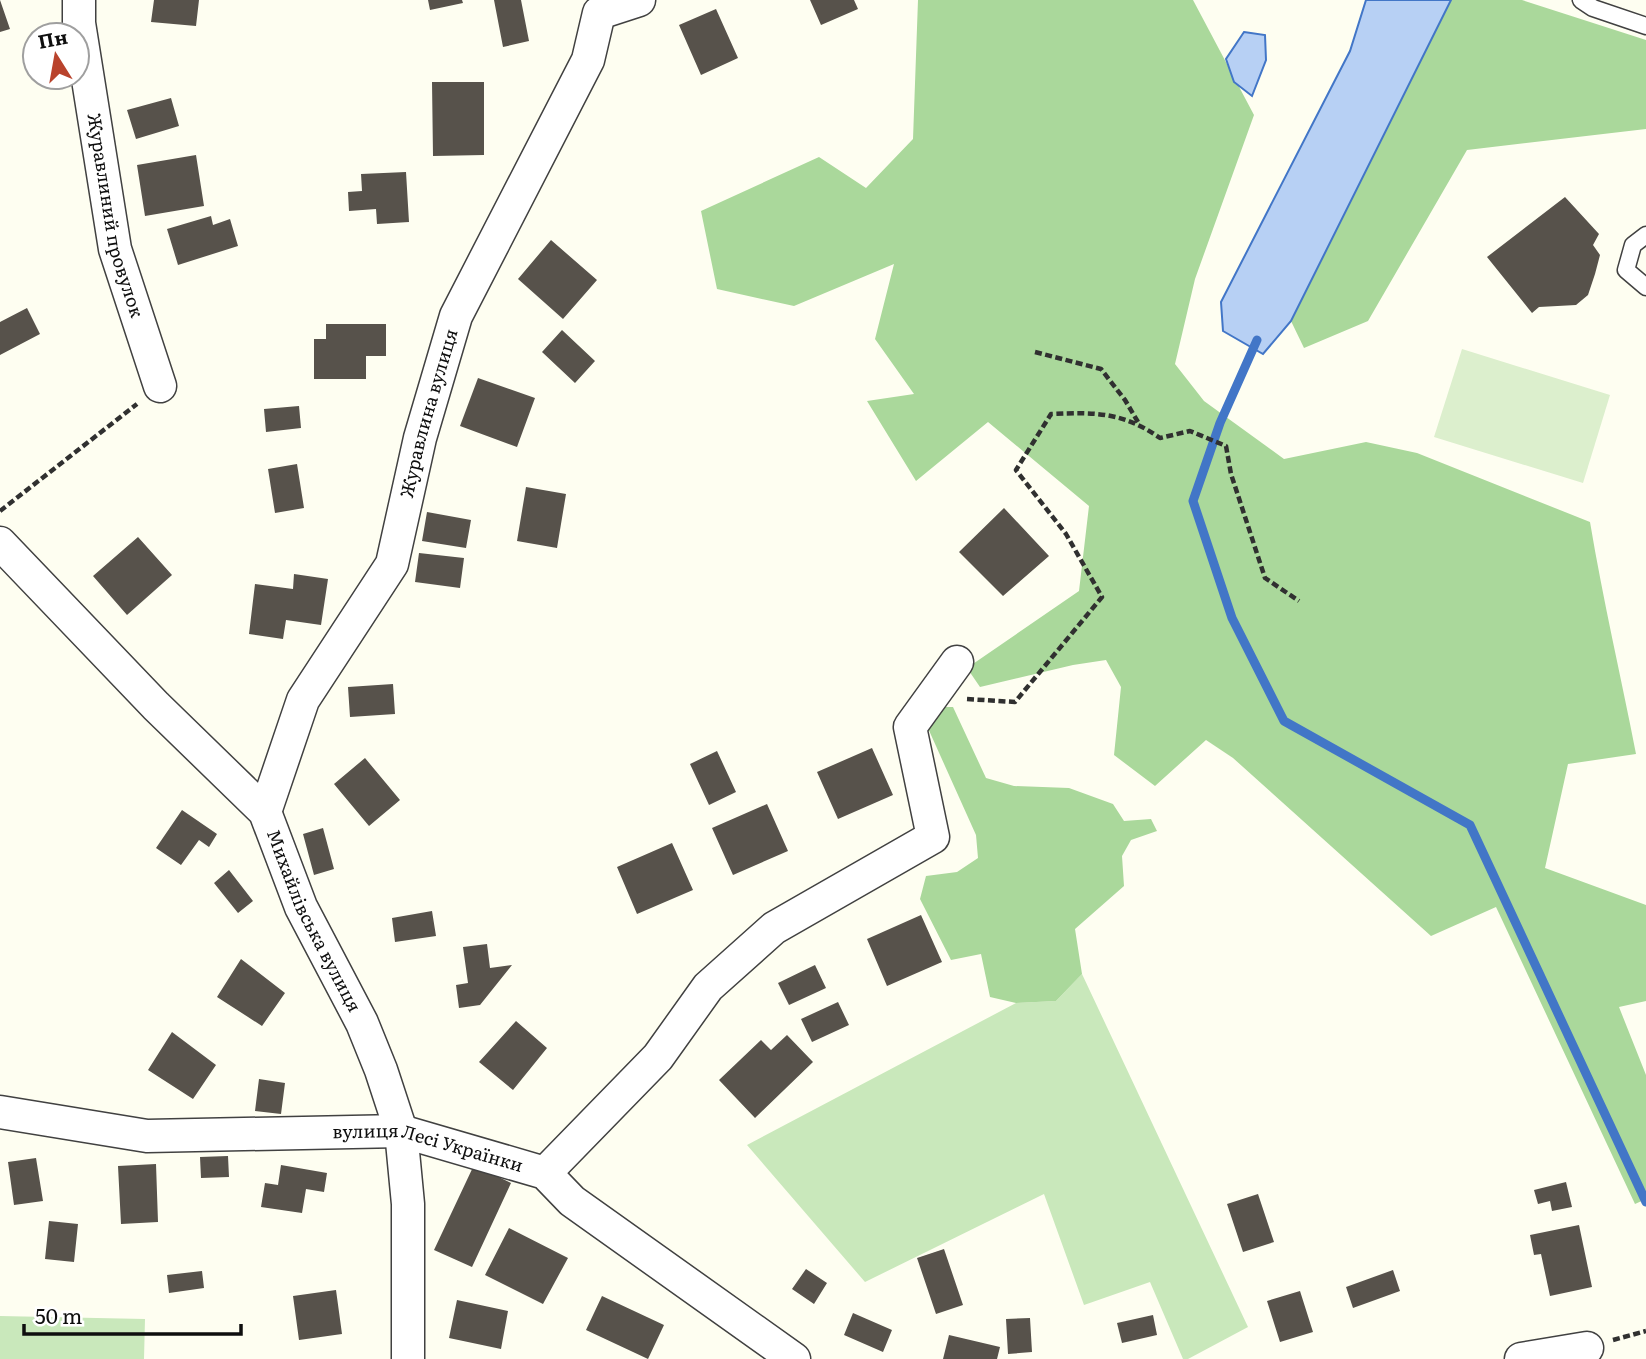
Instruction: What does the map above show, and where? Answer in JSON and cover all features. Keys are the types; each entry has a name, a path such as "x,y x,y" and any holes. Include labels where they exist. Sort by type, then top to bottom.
{"street":[{"name":"Журавлиний провулок","path":"79,0 79,23 115,249 160,386"},
{"name":"Журавлина вулиця","path":"265,813 303,699 392,564 420,438 456,316 588,60 595,7 639,0"},
{"name":"Михайлівська вулиця","path":"0,543 156,706 265,813 301,907 362,1023 382,1070 401,1131 408,1204 408,1359"},
{"path":"545,1173 658,1058 708,987 774,928 933,837 910,727 957,662"},
{"name":"вулиця Лесі Українки","path":"0,1112 147,1136 401,1131 545,1173 572,1201 794,1359"},
{"path":"1521,1359 1587,1348"}],"lane":[{"path":"1581,0 1593,8 1646,26"},
{"path":"1646,235 1633,245 1626,270 1646,287"}],"path":[{"path":"1035,352 1101,369 1139,423"},
{"path":"0,511 160,386"},
{"path":"931,697 1015,702 1102,597 1066,534 1016,470 1051,414 1092,412 1139,423 1160,438 1190,431 1226,446 1231,474 1265,578 1299,601"}],"green space":[{"path":"918,0 1193,0 1254,115 1195,279 1175,364 1204,401 1284,459 1366,442 1417,453 1590,522 1636,754 1568,764 1545,868 1646,905 1646,1001 1619,1007 1646,1075 1646,1199 1635,1204 1496,907 1431,936 1233,758 1206,740 1155,786 1114,755 1121,687 1106,660 980,687 967,668 1079,591 1089,506 988,422 916,481 867,401 914,394 875,339 894,264 794,306 717,289 701,211 819,157 866,188 913,139"},
{"path":"1451,0 1522,0 1646,40 1646,129 1467,150 1368,321 1304,348 1291,321"},
{"path":"1462,349 1610,395 1583,483 1434,437"},
{"path":"939,707 953,707 986,778 1014,786 1069,788 1113,804 1124,821 1151,819 1157,831 1131,840 1122,856 1124,886 1075,929 1082,974 1056,1001 1016,1003 990,997 981,954 951,960 920,899 926,876 957,872 978,858 976,835 927,726"},
{"path":"1082,974 1248,1327 1188,1359 1183,1359 1150,1282 1084,1305 1044,1194 865,1282 747,1145 1016,1003 1056,1001"},
{"path":"0,1316 145,1319 144,1359 0,1359"}],"water":[{"path":"1366,0 1451,0 1291,321 1263,354 1223,331 1221,302 1350,51"},
{"path":"1244,32 1265,35 1266,60 1252,96 1234,82 1226,59"}],"building":[{"path":"0,0 10,29 0,32"},
{"path":"154,0 199,0 196,26 151,22"},
{"path":"428,0 462,0 463,3 430,10"},
{"path":"494,0 521,0 529,41 503,47"},
{"path":"810,0 854,0 858,9 821,25"},
{"path":"716,9 738,58 701,75 679,25"},
{"path":"432,82 484,82 484,155 433,156"},
{"path":"171,98 179,126 136,139 127,110"},
{"path":"196,155 204,206 145,216 137,165"},
{"path":"406,172 409,222 377,224 376,209 349,211 348,192 362,191 361,174"},
{"path":"1565,197 1599,234 1593,245 1600,255 1595,274 1588,295 1576,305 1539,307 1532,313 1487,257"},
{"path":"211,216 213,225 230,219 238,246 178,265 167,229"},
{"path":"551,240 597,280 563,319 518,279"},
{"path":"27,308 40,334 0,355 0,322"},
{"path":"326,324 386,324 386,356 366,356 366,379 314,379 314,339 326,339"},
{"path":"562,330 595,361 575,383 542,352"},
{"path":"478,378 535,398 517,447 460,426"},
{"path":"299,406 301,428 266,432 264,409"},
{"path":"297,464 304,508 275,513 268,469"},
{"path":"526,487 566,494 557,548 517,541"},
{"path":"1004,508 1049,556 1003,596 959,552"},
{"path":"427,512 471,520 466,548 422,541"},
{"path":"138,537 172,575 127,615 93,576"},
{"path":"419,553 464,558 460,588 415,582"},
{"path":"294,574 328,579 321,625 286,620 283,639 249,634 255,584 293,589"},
{"path":"393,684 395,714 350,717 348,687"},
{"path":"872,748 893,795 838,819 817,772"},
{"path":"717,751 736,792 709,805 690,764"},
{"path":"365,758 400,800 369,826 334,784"},
{"path":"767,804 788,851 733,875 712,828"},
{"path":"182,810 217,834 209,847 199,840 181,865 156,848"},
{"path":"323,828 334,869 314,875 303,834"},
{"path":"672,843 693,890 637,914 617,867"},
{"path":"229,870 253,901 238,913 214,883"},
{"path":"432,911 436,936 395,942 392,918"},
{"path":"921,915 942,962 887,986 867,939"},
{"path":"487,944 490,968 512,965 480,1005 459,1008 456,985 468,983 463,947"},
{"path":"241,959 285,993 262,1026 217,997"},
{"path":"815,965 826,988 789,1005 778,983"},
{"path":"838,1002 849,1025 812,1042 801,1019"},
{"path":"516,1021 547,1048 513,1090 479,1062"},
{"path":"172,1032 216,1065 193,1099 148,1070"},
{"path":"787,1035 813,1062 755,1118 719,1080 761,1040 771,1050"},
{"path":"259,1079 285,1083 281,1114 255,1111"},
{"path":"228,1156 229,1177 201,1178 200,1157"},
{"path":"36,1158 43,1201 14,1205 8,1162"},
{"path":"156,1164 158,1222 121,1224 118,1166"},
{"path":"281,1165 327,1173 324,1192 306,1189 302,1213 261,1207 265,1183 278,1185"},
{"path":"474,1165 511,1183 472,1267 434,1250"},
{"path":"1566,1182 1572,1207 1552,1211 1550,1201 1538,1204 1534,1190"},
{"path":"1258,1194 1274,1242 1243,1252 1227,1204"},
{"path":"49,1221 78,1224 74,1262 45,1259"},
{"path":"1579,1225 1592,1287 1550,1296 1541,1254 1534,1255 1530,1235"},
{"path":"509,1228 568,1258 543,1304 485,1275"},
{"path":"944,1249 963,1305 936,1314 917,1258"},
{"path":"806,1269 827,1283 814,1304 792,1289"},
{"path":"1393,1270 1400,1291 1353,1308 1346,1287"},
{"path":"202,1271 204,1288 169,1293 167,1275"},
{"path":"336,1290 342,1334 299,1340 293,1296"},
{"path":"1300,1291 1313,1332 1280,1342 1267,1301"},
{"path":"602,1296 664,1325 648,1359 586,1330"},
{"path":"457,1300 508,1311 501,1349 449,1338"},
{"path":"853,1313 892,1330 883,1352 844,1335"},
{"path":"1153,1315 1157,1335 1122,1343 1117,1323"},
{"path":"1030,1318 1032,1352 1008,1354 1006,1319"},
{"path":"949,1335 1000,1347 997,1359 943,1359"}],"waterway":[{"path":"1257,340 1220,423 1193,501 1232,618 1284,721 1470,825 1646,1202"}]}
